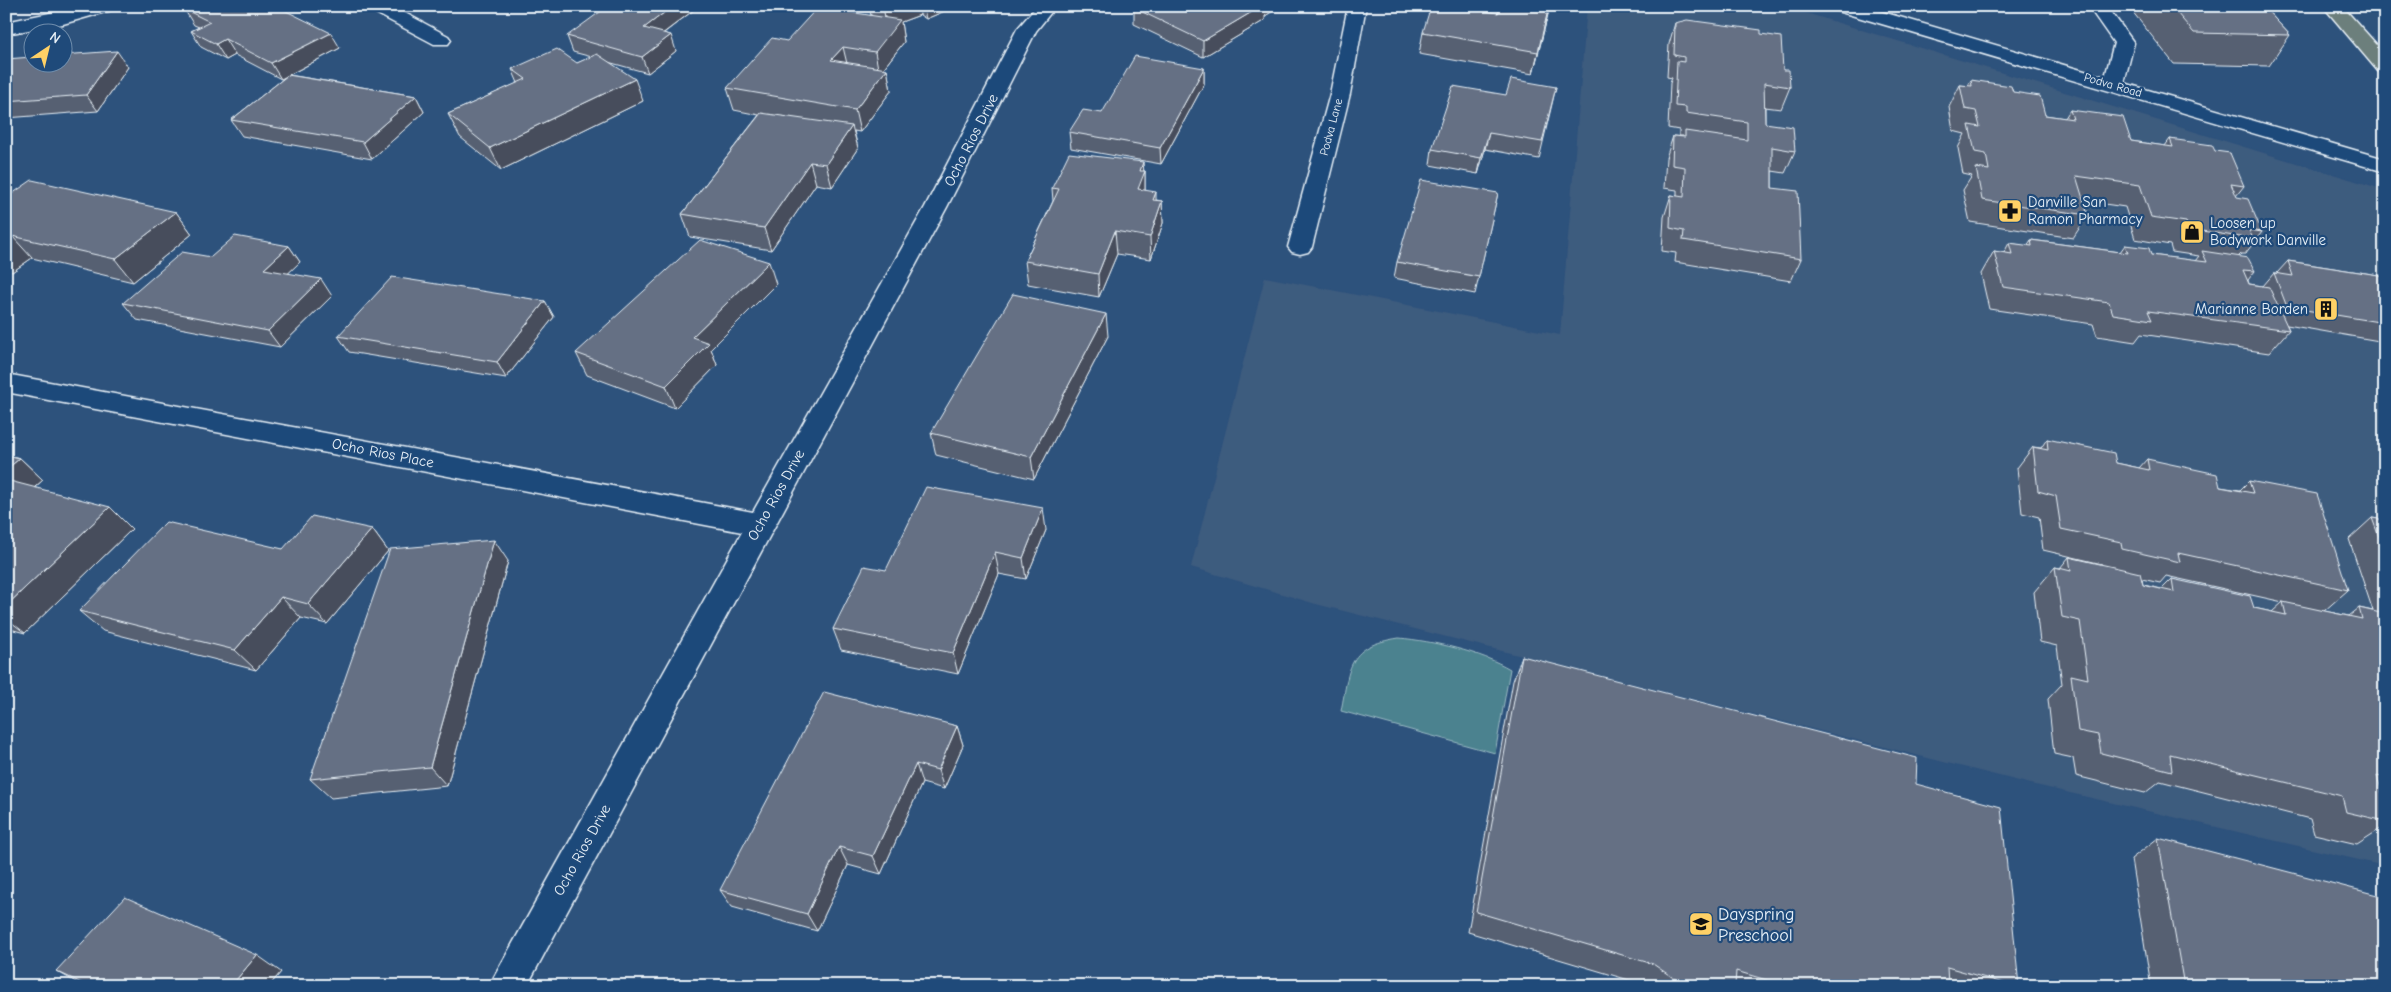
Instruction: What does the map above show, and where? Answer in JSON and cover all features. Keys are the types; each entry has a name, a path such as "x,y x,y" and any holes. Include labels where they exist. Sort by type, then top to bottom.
{"main road":[{"path":"2332,6 2385,67"}],"street":[{"path":"6,28 63,18 105,6"},
{"path":"377,6 441,40"},
{"name":"Ocho Rios Drive","path":"508,986 760,524 936,207 1028,29 1047,6"},
{"name":"Podva Lane","path":"1300,247 1340,94 1357,6"},
{"name":"Podva Road","path":"1841,6 2385,166"},
{"path":"2097,6 2124,43 2113,85"},
{"name":"Ocho Rios Place","path":"6,382 760,524"}],"shaded area":[{"path":"1587,6 1783,6 2385,190 2385,866 2027,783 1316,604 1191,567 1265,277 1560,335"}],"green space":[{"path":"1399,638 1456,648 1485,657 1510,669 1495,753 1341,711 1350,670 1360,653 1369,646"}],"building":[{"path":"190,6 276,6 331,33 271,63 225,39 216,44 191,31 210,22 184,9"},
{"path":"608,6 673,6 644,28 671,35 642,57 567,36"},
{"path":"876,6 898,6 884,12"},
{"path":"1136,6 1262,6 1203,41 1134,8"},
{"path":"1431,6 1456,6 1498,13 1501,6 1549,6 1538,52 1423,32"},
{"path":"1456,6 1475,6 1474,9"},
{"path":"2171,6 2263,6 2290,35 2194,33"},
{"path":"818,7 900,20 875,52 843,47 831,60 887,69 855,110 727,88 772,38 787,41"},
{"path":"1687,20 1761,30 1761,34 1781,37 1783,70 1789,70 1790,87 1764,83 1765,123 1793,127 1795,151 1772,147 1772,188 1798,191 1801,259 1683,240 1684,231 1670,228 1671,195 1684,197 1685,167 1672,165 1673,136 1685,137 1685,131 1747,140 1747,122 1686,113 1686,107 1675,106 1677,61 1684,62 1684,57 1674,55 1675,23"},
{"path":"557,49 577,63 597,54 635,79 490,148 448,114 526,79 512,69"},
{"path":"117,51 86,95 6,101 6,59 22,58 22,72 72,72 72,54"},
{"path":"1135,56 1204,68 1160,148 1069,132 1083,110 1102,113"},
{"path":"288,75 416,96 363,142 231,120"},
{"path":"1511,79 1556,87 1542,142 1489,133 1481,158 1432,149 1453,86 1506,95"},
{"path":"1971,80 2011,86 2013,92 2040,96 2045,115 2073,119 2070,110 2123,117 2131,141 2173,147 2170,139 2212,145 2215,151 2230,153 2244,186 2231,184 2237,197 2248,199 2262,232 2249,230 2253,239 2189,229 2186,222 2151,217 2140,185 2076,176 2088,215 1982,200 1976,168 1989,170 1986,154 1975,152 1969,125 1980,127 1976,111 1965,109 1960,85 1972,86"},
{"path":"761,113 852,126 826,164 810,162 764,228 682,214"},
{"path":"1069,153 1143,162 1140,171 1145,171 1138,189 1156,192 1153,200 1162,201 1150,237 1115,231 1098,274 1025,261 1059,189 1052,188"},
{"path":"32,180 176,212 115,259 12,236 6,240 6,198"},
{"path":"1421,180 1498,193 1479,277 1397,262"},
{"path":"235,236 289,246 264,269 321,279 268,331 123,303 182,252 211,257"},
{"path":"700,240 769,262 692,337 709,343 666,386 576,353"},
{"path":"2031,240 2128,253 2125,245 2149,248 2151,255 2207,262 2202,251 2248,258 2255,271 2243,270 2249,284 2269,287 2289,330 2148,311 2152,320 2113,314 2109,302 2003,287 1994,251 2012,254 2009,243 2032,246"},
{"path":"2288,261 2385,276 2385,323 2287,307 2274,273 2293,276"},
{"path":"392,277 545,301 497,362 338,336"},
{"path":"1013,294 1106,314 1031,457 931,433"},
{"path":"2047,439 2114,453 2116,463 2149,470 2147,459 2217,474 2220,487 2253,493 2249,481 2317,494 2348,590 2178,553 2180,562 2122,549 2121,542 2061,529 2056,496 2038,491 2033,447 2048,450"},
{"path":"6,455 20,458 6,470"},
{"path":"6,480 110,507 6,606"},
{"path":"926,487 1043,508 1023,558 995,552 953,653 833,629 864,566 886,570"},
{"path":"312,516 372,529 308,604 281,597 235,650 79,611 166,522 283,549"},
{"path":"2372,518 2385,520 2385,553"},
{"path":"494,540 430,767 310,779 390,549"},
{"path":"2069,557 2140,573 2143,585 2174,592 2172,579 2250,596 2254,608 2286,615 2283,602 2362,619 2359,608 2385,614 2385,778 2377,776 2385,802 2385,821 2346,812 2342,796 2170,754 2172,771 2101,753 2098,735 2078,731 2071,675 2088,679 2080,621 2062,617 2055,567 2071,571"},
{"path":"1522,656 1917,758 1916,784 2001,807 2019,986 1947,967 1948,986 1787,986 1736,971 1735,986 1685,986 1653,964 1476,912"},
{"path":"824,692 957,726 938,770 916,764 873,856 839,847 807,914 720,890"},
{"path":"2158,838 2385,897 2385,986 2184,986"},
{"path":"125,897 257,955 231,986 88,986 56,971"}],"place":[{"name":"Danville San Ramon Pharmacy","path":"2010,211"},
{"name":"Loosen up Bodywork Danville","path":"2192,232"},
{"name":"Marianne Borden","path":"2326,309"},
{"name":"Dayspring Preschool","path":"1701,924"}]}
